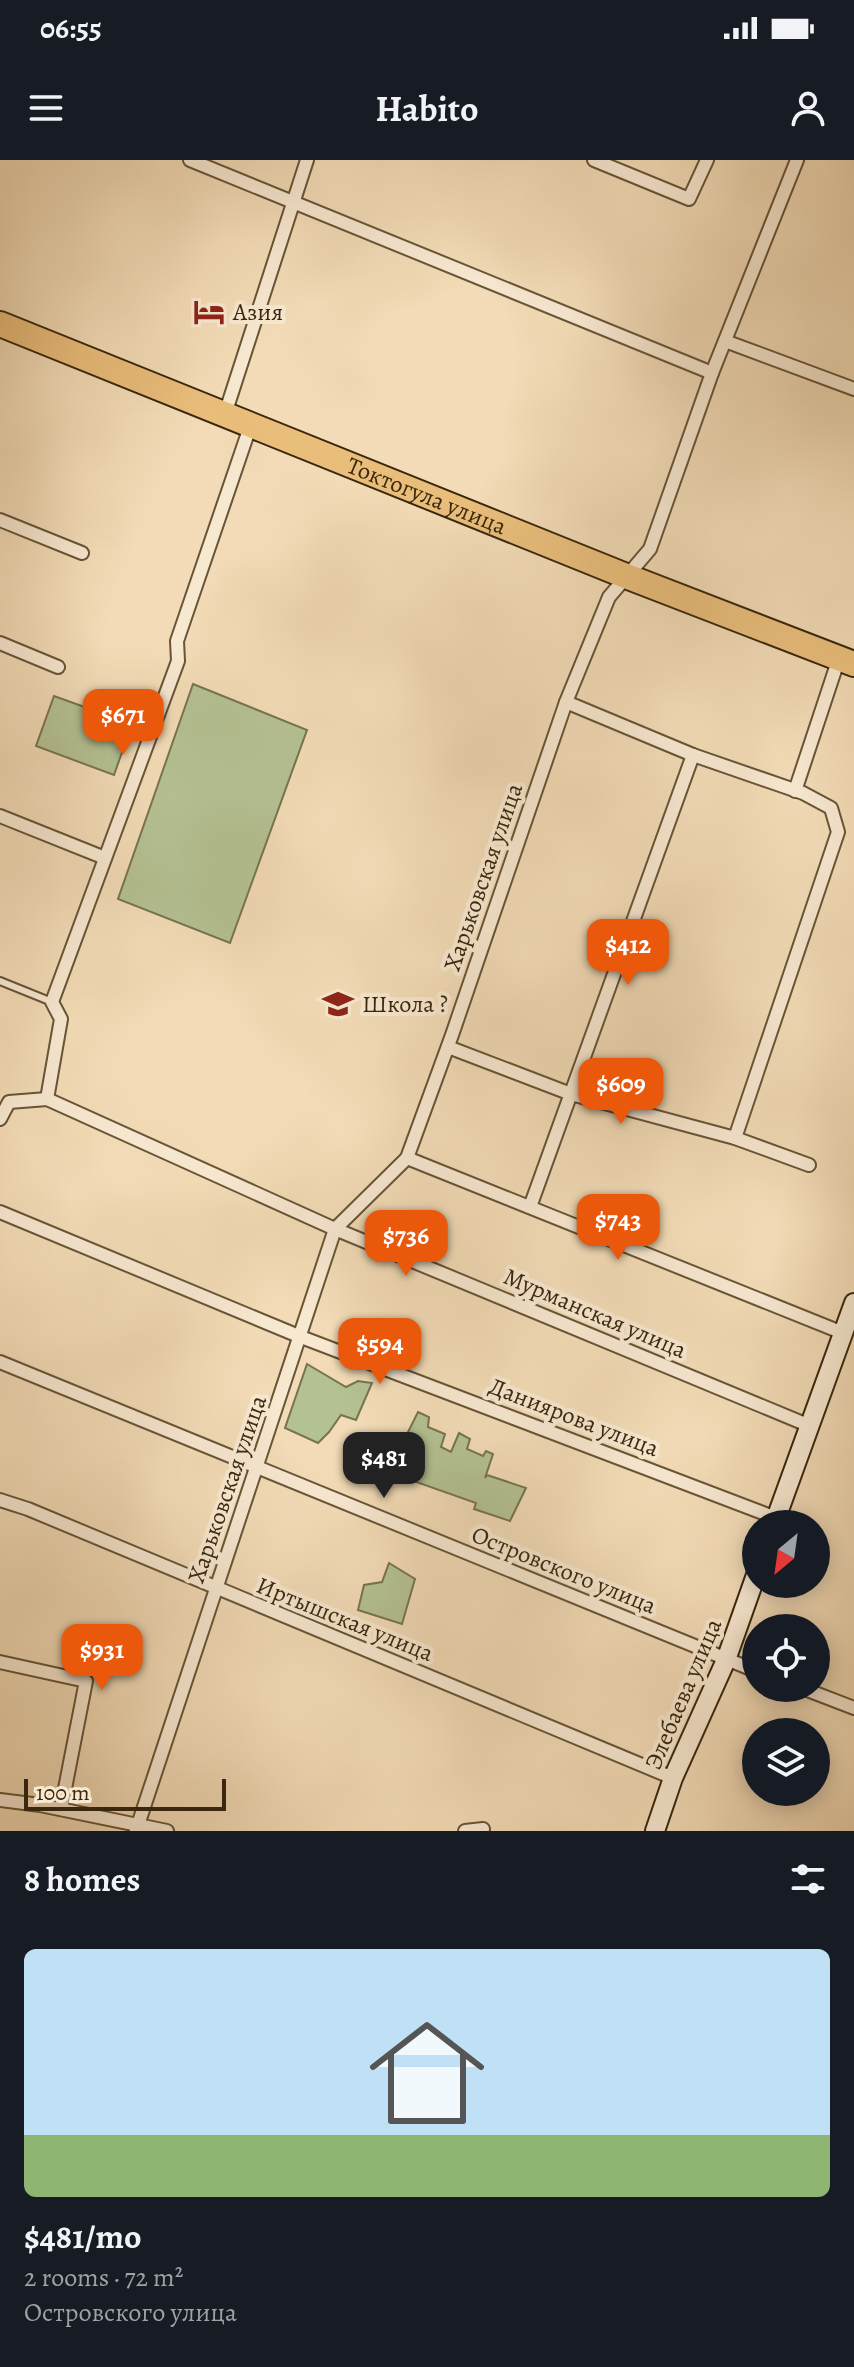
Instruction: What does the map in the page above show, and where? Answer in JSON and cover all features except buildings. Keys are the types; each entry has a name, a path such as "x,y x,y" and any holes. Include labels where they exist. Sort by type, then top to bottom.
{"highway":[{"name":"Токтогула улица","path":"0,324 626,576 846,661"}],"main road":[{"path":"779,1510 854,1303"},
{"name":"Элебаева улица","path":"655,1831 673,1778 726,1660 748,1598"}],"street":[{"path":"190,160 712,373"},
{"path":"225,414 307,160"},
{"path":"594,160 689,199 707,160"},
{"name":"Харьковская улица","path":"137,1828 335,1229 407,1158 566,702 609,597 650,549 712,373 797,160"},
{"path":"725,341 854,389"},
{"path":"47,1099 61,1019 52,1002 178,661 177,641 251,424"},
{"path":"0,520 82,553"},
{"path":"0,643 58,667"},
{"path":"795,791 846,661"},
{"path":"566,702 693,755 795,791 831,808 838,832 735,1138"},
{"path":"530,1207 693,755"},
{"path":"0,816 105,858"},
{"path":"448,1047 571,1094 735,1138 809,1165"},
{"name":"Мурманская улица","path":"0,1119 9,1102 47,1099 335,1229 810,1426"},
{"path":"407,1158 843,1333"},
{"name":"Даниярова улица","path":"0,1212 301,1337 747,1510"},
{"name":"Островского улица","path":"0,1362 742,1666"},
{"name":"Иртышская улица","path":"0,1500 673,1778"},
{"path":"0,1662 86,1681 61,1809"},
{"path":"830,1699 854,1708"},
{"path":"0,1800 61,1809 137,1828 167,1831"},
{"path":"465,1831 483,1829"}],"lane":[{"path":"0,981 52,1002"}],"green space":[{"path":"193,684 307,730 230,943 118,899"},
{"path":"54,696 132,724 114,775 36,746"},
{"path":"307,1364 346,1387 358,1381 372,1383 356,1420 341,1415 318,1443 285,1428"},
{"path":"418,1412 429,1417 428,1427 445,1434 441,1447 451,1452 459,1433 470,1439 467,1449 483,1456 486,1451 493,1454 485,1478 487,1475 526,1488 510,1521 474,1509 476,1503 388,1472"},
{"path":"389,1563 415,1579 402,1624 358,1610 364,1585 382,1582"}],"place":[{"name":"Aзия","path":"209,312"},
{"name":"Школа ?","path":"338,1004"}]}
